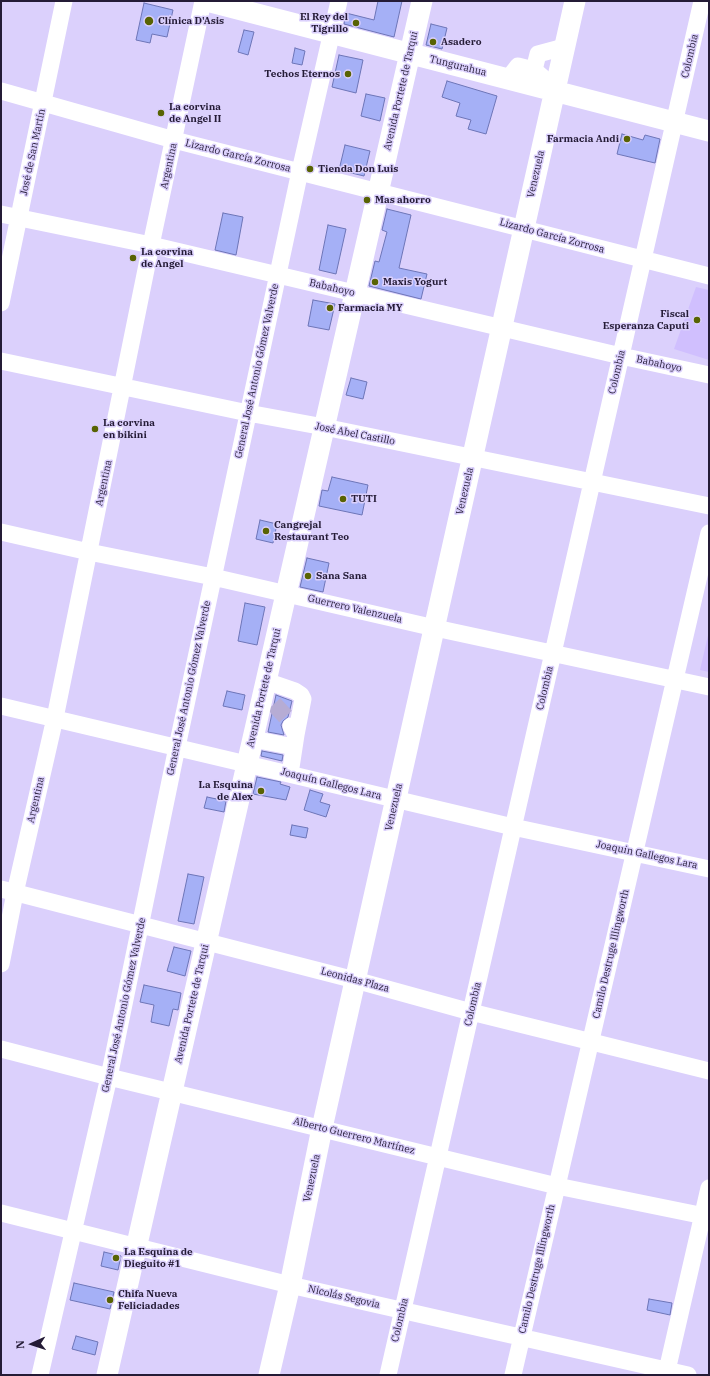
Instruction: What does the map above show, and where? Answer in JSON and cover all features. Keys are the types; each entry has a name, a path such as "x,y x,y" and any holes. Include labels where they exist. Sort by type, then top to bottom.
{"main road":[{"name":"Tungurahua","path":"207,1 508,79 547,85 709,131"},
{"name":"Avenida Portete de Tarqui","path":"107,1375 247,764 253,739 268,692 286,593 422,1"},
{"name":"Venezuela","path":"269,1375 355,980 392,798 520,228 547,85 561,48 575,1"}],"street":[{"name":"José de San Martín","path":"1,303 64,1"},
{"name":"Argentina","path":"1,964 8,891 55,718 124,386 151,245 203,1"},
{"name":"General José Antonio Gómez Valverde","path":"40,1375 109,1077 277,275 339,1"},
{"name":"Venezuela","path":"561,48 567,1"},
{"name":"Colombia","path":"388,1375 702,1"},
{"path":"547,85 538,54 561,48"},
{"name":"Lizardo García Zorrosa","path":"1,91 174,140 709,276"},
{"name":"Babahoyo","path":"1,214 151,245 621,356 709,375"},
{"name":"José Abel Castillo","path":"1,361 248,413 324,427 709,506"},
{"name":"Guerrero Valenzuela","path":"1,532 213,577 430,627 709,687"},
{"name":"Camilo Destruge Illingworth","path":"513,1375 709,533"},
{"path":"268,692 295,691 301,695 303,699 290,774"},
{"name":"Joaquín Gallegos Lara","path":"1,706 513,827 709,869"},
{"path":"288,718 295,741"},
{"path":"253,739 275,743 295,741"},
{"path":"270,769 275,743"},
{"name":"Leonidas Plaza","path":"8,891 141,924 471,1012 591,1040 709,1070"},
{"name":"Alberto Guerrero Martínez","path":"1,1049 109,1077 557,1186 706,1216"},
{"path":"667,1373 706,1216 709,1188"},
{"name":"Nicolás Segovia","path":"1,1213 290,1284 522,1337 667,1373 688,1375"}],"shaded area":[{"name":"Fiscal Esperanza Caputi","path":"696,287 709,290 709,360 674,349"},
{"path":"709,631 709,672 700,670"}],"building":[{"path":"378,1 402,1 394,37 344,24 346,13 374,20"},
{"name":"Clínica D'Asis","path":"144,3 173,10 167,37 152,34 150,43 136,40"},
{"path":"431,24 447,28 442,49 426,45"},
{"path":"244,30 254,32 248,55 238,52"},
{"path":"295,48 305,51 302,65 292,63"},
{"name":"Techos Eternos","path":"339,55 363,60 356,93 332,87"},
{"path":"447,81 497,96 486,134 468,129 471,120 456,116 460,103 442,97"},
{"path":"366,94 385,98 380,121 361,116"},
{"path":"622,134 643,140 645,135 660,139 655,163 617,154"},
{"path":"345,145 370,151 364,176 339,170"},
{"path":"387,209 411,215 399,268 427,274 421,299 369,286 375,261 379,262 387,232 382,230"},
{"path":"223,213 243,217 236,255 215,250"},
{"path":"328,225 346,229 336,274 319,270"},
{"path":"313,300 335,304 329,330 308,326"},
{"path":"351,378 367,382 363,399 346,395"},
{"name":"TUTI","path":"332,477 368,485 362,515 319,506 322,490 328,491"},
{"name":"Cangrejal Restaurant Teo","path":"260,520 277,524 273,543 256,539"},
{"path":"307,558 329,563 323,592 300,587"},
{"path":"245,603 265,607 257,645 238,641"},
{"path":"227,691 245,695 242,710 223,706"},
{"path":"276,695 292,701 288,717 281,725 284,735 268,732"},
{"path":"262,751 283,755 282,761 261,756"},
{"path":"257,777 281,782 280,784 290,787 286,800 253,794"},
{"path":"310,790 323,794 320,802 330,805 326,817 304,810"},
{"path":"207,797 226,801 224,812 204,808"},
{"path":"292,825 308,828 306,838 290,835"},
{"path":"188,874 204,877 194,924 178,921"},
{"path":"174,947 191,951 185,976 167,971"},
{"path":"144,985 181,993 178,1010 173,1009 169,1026 151,1022 154,1005 140,1002"},
{"path":"104,1252 121,1256 118,1270 101,1266"},
{"path":"74,1283 114,1292 110,1309 70,1300"},
{"path":"649,1299 672,1303 670,1315 647,1310"},
{"path":"76,1336 98,1342 95,1355 72,1349"}],"tunnel":[{"path":"274,704 288,719"}],"place":[{"name":"Clínica D'Asis","path":"149,21"},
{"name":"El Rey del Tigrillo","path":"356,23"},
{"name":"Asadero","path":"433,42"},
{"name":"Techos Eternos","path":"348,74"},
{"name":"La corvina de Angel II","path":"161,113"},
{"name":"Farmacia Andi","path":"627,139"},
{"name":"Tienda Don Luis","path":"310,169"},
{"name":"Mas ahorro","path":"367,200"},
{"name":"La corvina de Angel","path":"133,258"},
{"name":"Maxis Yogurt","path":"375,282"},
{"name":"Farmacia MY","path":"330,308"},
{"name":"Fiscal Esperanza Caputi","path":"697,320"},
{"name":"La corvina en bikini","path":"95,429"},
{"name":"TUTI","path":"343,499"},
{"name":"Cangrejal Restaurant Teo","path":"266,531"},
{"name":"Sana Sana","path":"308,576"},
{"name":"La Esquina de Alex","path":"261,791"},
{"name":"La Esquina de Dieguito #1","path":"116,1258"},
{"name":"Chifa Nueva Feliciadades","path":"110,1300"}]}
